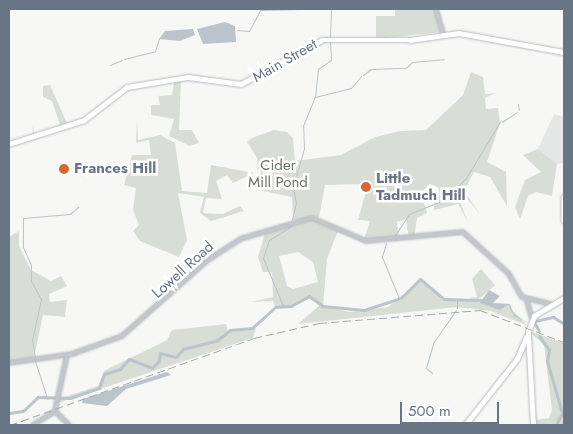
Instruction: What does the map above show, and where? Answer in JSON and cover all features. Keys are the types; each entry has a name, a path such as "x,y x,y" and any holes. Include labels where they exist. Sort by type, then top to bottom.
{"main road":[{"name":"Main Street","path":"9,144 22,142 84,120 127,87 188,77 241,84 318,41 410,40 443,33 564,52"},
{"path":"564,197 564,220"},
{"path":"464,425 518,357 531,321 551,304 564,298"},
{"path":"528,332 534,425"}],"street":[{"path":"436,9 443,33"},
{"name":"Lowell Road","path":"9,363 67,355 134,330 208,260 244,236 307,218 331,223 366,241 463,232 510,274 527,301 531,321"},
{"path":"527,301 551,304"},
{"path":"67,355 63,382 55,399 55,411 69,425"},
{"path":"34,425 55,411"}],"shaded area":[{"path":"225,22 235,26 236,42 203,44 197,29"},
{"path":"193,29 195,35 180,41 159,39 165,31"},
{"path":"554,114 564,117 564,163 557,164 538,149"},
{"path":"489,290 500,296 493,303 510,304 514,314 528,323 514,316 508,305 500,310 480,303"},
{"path":"167,372 171,375 126,389 107,406 82,403 83,399"}],"green space":[{"path":"434,9 440,32 376,39 376,16 395,16 395,10"},
{"name":"Cider Mill Pond","path":"471,72 483,77 485,94 496,93 485,98 486,109 498,108 500,123 487,162 506,172 507,206 490,177 474,172 464,191 480,214 465,196 460,202 468,222 458,204 434,210 434,197 440,195 438,187 430,184 413,200 424,203 427,213 417,218 414,238 409,239 406,219 397,222 399,241 383,241 364,239 370,221 358,220 368,184 325,185 319,217 293,220 292,197 259,190 257,158 247,142 252,138 274,130 287,132 293,138 295,161 341,155 375,137 400,131 426,130 463,95"},
{"path":"181,80 179,130 192,130 199,143 190,146 169,136 174,119 151,115 151,105 160,105 158,96 172,95 174,83"},
{"path":"50,85 69,128 32,139 33,125 34,135 60,125 52,101 43,97 43,86"},
{"path":"137,118 138,140 160,135 175,143 182,191 207,193 211,165 254,173 233,183 227,175 216,181 222,199 206,198 203,213 223,214 240,206 244,211 211,221 200,213 204,197 178,193 187,240 179,257 140,241 133,231 139,225 133,210 136,188 124,185 132,155 151,155 149,140 136,143"},
{"path":"538,149 557,164 552,196 536,192 528,196 520,219 515,207 525,180 541,172 523,155"},
{"path":"313,219 339,228 327,259 323,306 309,296 291,306 275,307 273,301 251,302 273,297 272,272 263,272 258,257 266,230","holes":["298,252 313,262 318,282 293,289 287,286 279,256"]},
{"path":"19,231 19,246 31,270 51,281 61,276 67,286 49,294 50,302 67,300 65,317 43,315 34,358 9,362 9,237"},
{"path":"481,269 495,285 477,301 469,298 477,297 472,279"},
{"path":"420,281 443,299 487,303 500,310 507,305 528,326 491,311 457,307 298,324 320,305 350,312 388,307"},
{"path":"226,324 228,332 256,328 253,338 55,404 55,400 98,386 104,371 167,340 172,330"},
{"path":"529,331 564,343 564,425 535,425 535,420 549,418 552,410 544,345"}],"waterway":[{"path":"237,30 249,31 260,10 301,9"},
{"path":"330,38 331,9"},
{"path":"124,59 155,51 159,39"},
{"path":"292,219 296,203 293,187 304,149 303,126 315,97 318,69 331,60 330,41"},
{"path":"363,75 371,69 406,68 412,62 444,59"},
{"path":"110,65 122,60"},
{"path":"315,97 351,88 361,76"},
{"path":"518,104 519,110"},
{"path":"502,122 517,112"},
{"path":"394,237 409,214 444,200 466,178 500,122"},
{"path":"35,357 32,340 41,299 31,281 31,265 23,247 23,218 70,214 78,207"},
{"path":"283,306 263,258 269,240 291,226"},
{"path":"386,243 382,257 399,298"},
{"path":"9,413 23,411 38,397 70,398 99,388 104,374 120,369 129,359 152,368 159,361 160,353 176,357 183,349 216,341 230,330 252,328 275,307 291,306 309,296 323,306 364,310 401,298 420,279 444,299 482,300"},
{"path":"457,300 457,308"},
{"path":"432,373 426,368 433,343 456,310"},
{"path":"531,322 553,317 564,324"},
{"path":"534,322 539,331"},
{"path":"539,336 549,350 547,361 562,413 556,425"},
{"path":"35,361 47,399"}],"railway":[{"path":"10,425 254,338 319,323 480,310 564,342"}],"place":[{"name":"Frances Hill","path":"64,169"},
{"name":"Little Tadmuch Hill","path":"366,187"}]}
